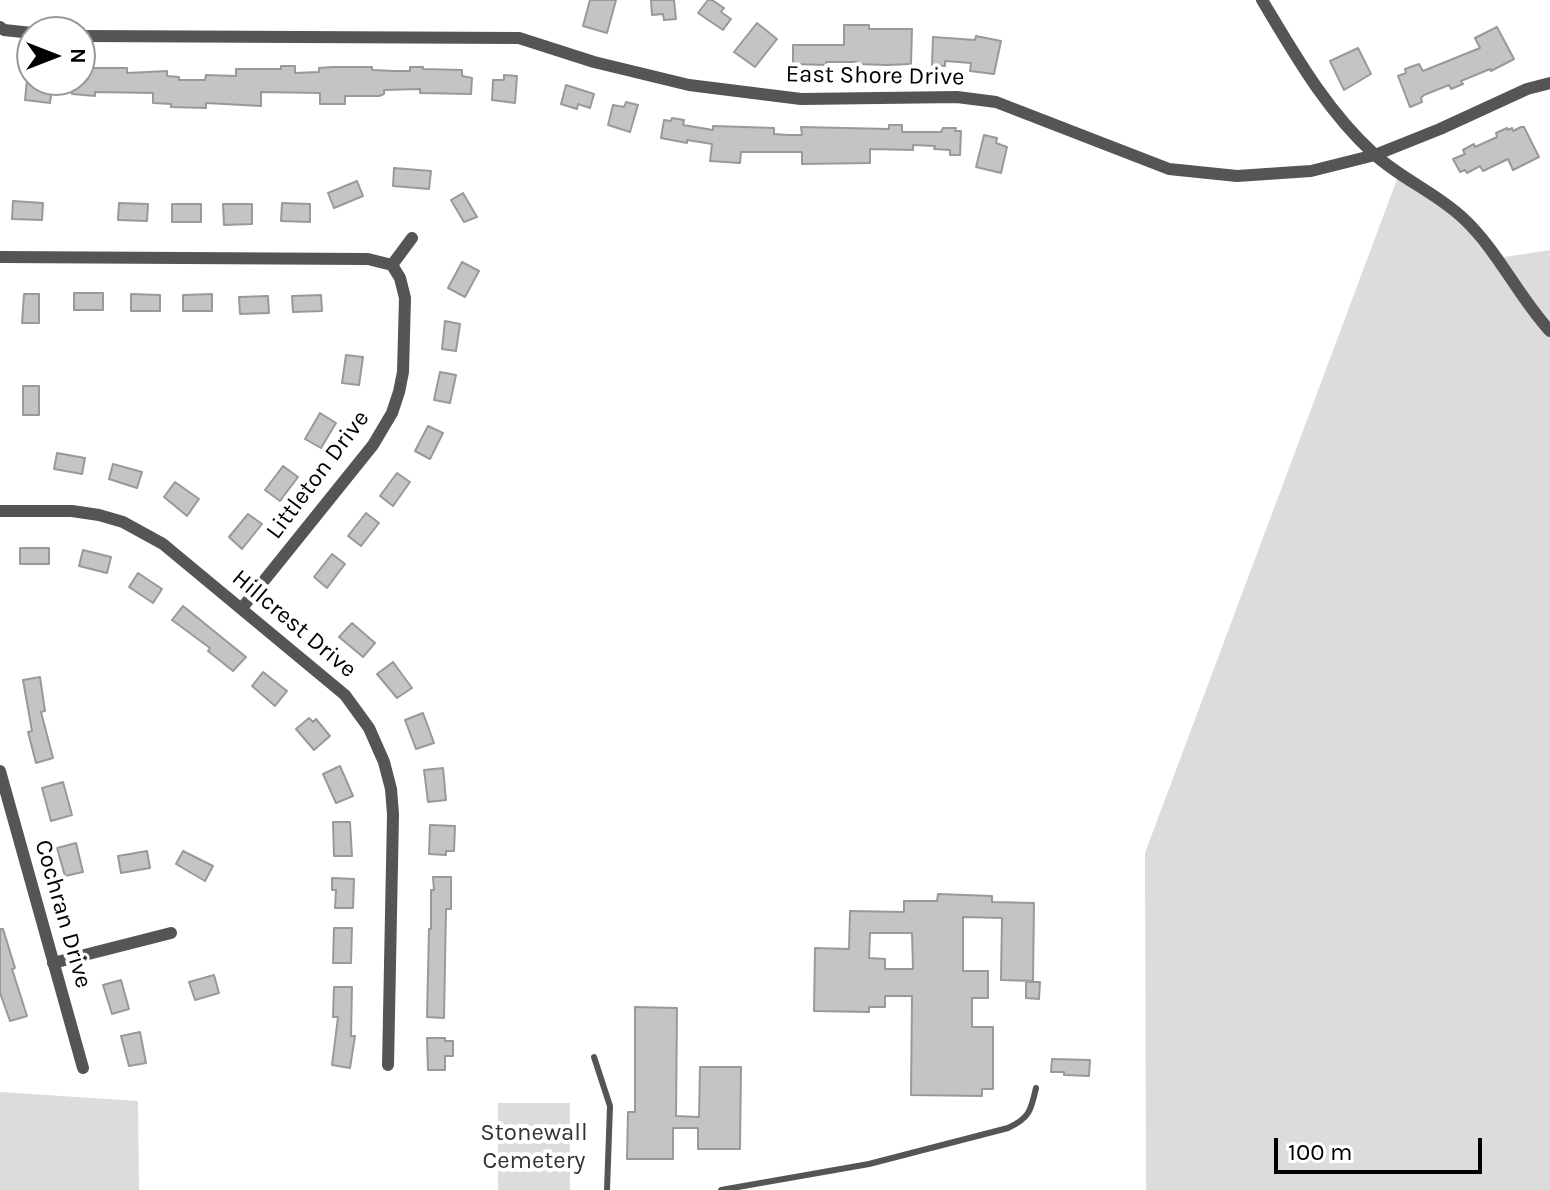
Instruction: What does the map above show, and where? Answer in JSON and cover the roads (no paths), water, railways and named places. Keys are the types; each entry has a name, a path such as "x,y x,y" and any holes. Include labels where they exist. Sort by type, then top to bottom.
{"street":[{"path":"1262,0 1307,77 1344,125 1396,172 1447,204 1465,220 1550,331"},
{"name":"East Shore Drive","path":"96,36 519,38 594,62 689,85 801,99 957,97 996,102 1169,169 1237,176 1311,171 1375,155 1527,89 1550,83"},
{"path":"0,257 368,259 392,265 412,238"},
{"name":"Littleton Drive","path":"242,608 373,445 392,413 403,372 405,298 400,278 392,265"},
{"name":"Hillcrest Drive","path":"0,511 72,511 99,515 123,522 163,544 345,695 369,728 384,762 393,814 388,1065"},
{"name":"Cochran Drive","path":"0,771 83,1068"},
{"path":"53,963 171,933"}],"lane":[{"path":"594,1057 610,1106 607,1190"},
{"path":"721,1190 869,1164 1008,1128 1021,1122 1031,1107 1036,1088"}],"park label":[{"name":"Stonewall Cemetery","path":"534,1147"}]}
